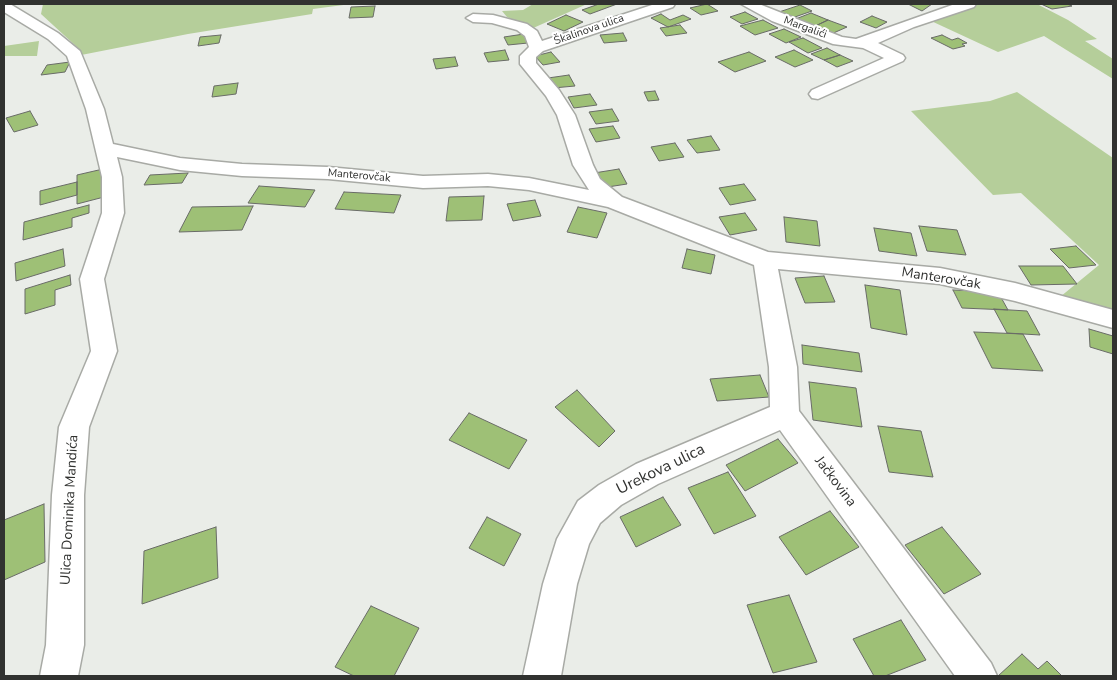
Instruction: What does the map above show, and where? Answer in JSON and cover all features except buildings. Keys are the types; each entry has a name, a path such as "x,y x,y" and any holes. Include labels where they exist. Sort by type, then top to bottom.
{"street":[{"name":"Škalinova ulica","path":"614,202 592,182 583,165 566,115 528,64 528,56 537,48 668,4"},
{"name":"Margalići","path":"748,4 777,18 839,41 865,43 897,58 818,94"},
{"name":"Margalići","path":"865,43 909,24 969,4"},
{"name":"Ulica Dominika Mandića","path":"4,6 53,36 74,54 95,109 112,177 113,213 92,279 104,351 74,426 68,495 65,645 59,676"},
{"name":"Škalinova ulica","path":"473,18 499,20 522,27 532,34 537,48"},
{"name":"Manterovčak","path":"104,148 180,164 242,170 328,173 423,182 496,180 529,184 614,202 765,260 940,276 1015,292 1113,319"},
{"path":"765,260 783,367 785,414"},
{"name":"Urekova ulica","path":"542,676 560,584 574,539 589,512 610,495 647,474 785,414"},
{"name":"Jačkovina","path":"785,414 978,676"}],"green space":[{"path":"43,4 351,4 313,9 312,14 188,34 71,57 78,48 41,14"},
{"path":"533,4 587,4 531,29 507,17 502,11 523,10"},
{"path":"979,4 1037,4 1068,20 1097,39 1085,41 1113,59 1113,79 1044,36 998,52 929,20"},
{"path":"39,41 37,56 4,56 4,46"},
{"path":"1017,92 1113,158 1113,325 1049,306 1099,265 1021,193 993,195 911,111 990,101"}]}
